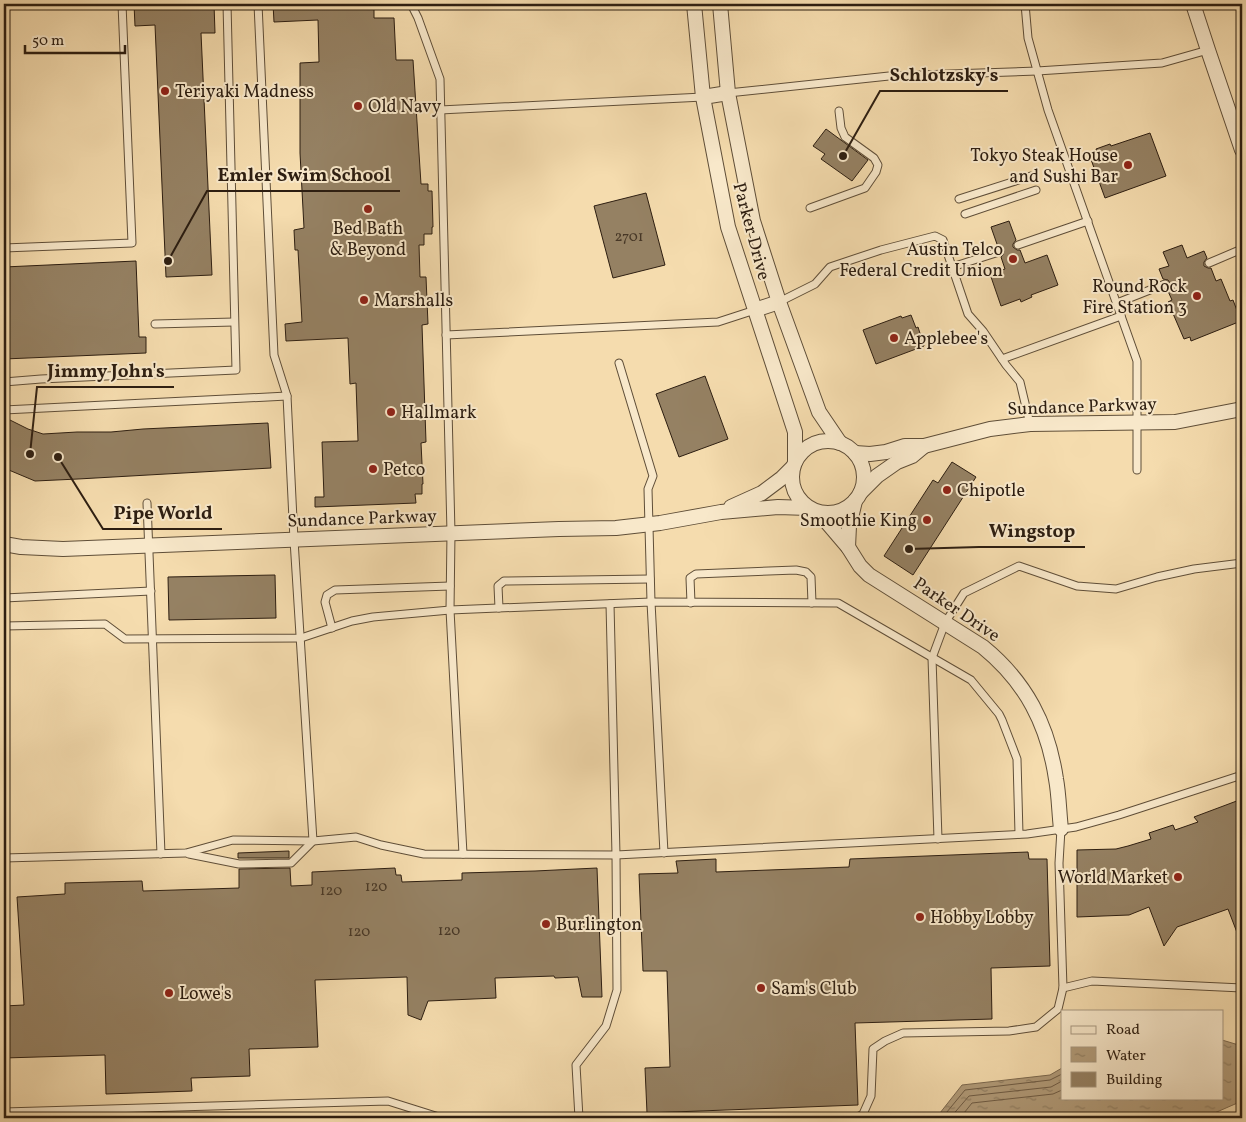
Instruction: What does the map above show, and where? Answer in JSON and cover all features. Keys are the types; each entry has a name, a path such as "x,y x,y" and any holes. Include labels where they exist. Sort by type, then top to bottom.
{"street":[{"name":"Parker Drive","path":"694,4 703,97 728,227 795,432 794,465"},
{"name":"Parker Drive","path":"720,4 728,93 753,221 779,302 819,412 840,443"},
{"path":"1193,4 1242,150"},
{"path":"703,97 728,93"},
{"path":"755,310 779,302"},
{"name":"Sundance Parkway","path":"855,453 870,454 886,452 905,446 924,446 990,429 1030,424 1175,422 1242,409"},
{"path":"848,547 850,526 864,482 861,462 855,453 840,443 827,441 811,444 803,451 794,465 791,479 799,500 814,510 833,513 845,509 858,497"},
{"name":"Sundance Parkway","path":"858,497 877,476 898,462 912,456 924,446"},
{"name":"Sundance Parkway","path":"721,512 762,492 782,478 794,465"},
{"name":"Sundance Parkway","path":"4,544 21,547 63,549 606,528 649,524 721,512 778,507 814,510"},
{"name":"Parker Drive","path":"814,510 848,547 860,566 869,574 983,647 1016,679 1026,694 1047,738 1056,778 1061,829"}],"lane":[{"path":"4,248 132,243 122,4"},
{"path":"4,382 236,370 227,4"},
{"path":"186,853 238,864 291,863 313,841 287,396 274,355 258,4"},
{"path":"411,4 440,79 451,533 450,610 463,854"},
{"path":"1025,4 1028,38 1048,110 1137,361 1138,470"},
{"path":"728,93 889,76 1037,71 1162,63 1208,50"},
{"path":"440,110 703,97"},
{"path":"810,208 864,188 876,172 878,165 874,158 845,137 841,128 839,111"},
{"path":"959,200 1031,176"},
{"path":"965,214 1036,190"},
{"path":"1018,245 1088,221"},
{"path":"779,302 815,284 830,268 881,250 935,236 943,240 968,314 983,331 1020,382 1030,424"},
{"path":"1209,263 1242,249"},
{"path":"952,267 999,252"},
{"path":"1117,303 1165,284"},
{"path":"446,334 718,322 755,310"},
{"path":"1002,359 1121,316"},
{"path":"155,324 234,322"},
{"path":"619,363 653,476 648,489 650,579 664,853"},
{"path":"4,410 287,396"},
{"path":"147,503 161,854"},
{"path":"938,838 932,658 945,623 964,592 1019,566 1077,586 1116,589 1194,569 1242,563"},
{"path":"691,603 690,578 696,574 796,570 806,572 811,577 812,603"},
{"path":"499,608 498,586 504,581 650,579"},
{"path":"332,628 324,602 327,595 335,590 450,586"},
{"path":"4,598 151,591"},
{"path":"4,626 105,624 125,639 300,638 373,616 450,610 651,602 838,603 971,680 999,714 1018,759 1018,834"},
{"path":"579,1118 576,1065 606,1026 617,990 610,604"},
{"path":"4,858 186,853 233,840 313,841 356,837 381,845 424,854 616,855 1018,834 1076,827 1242,776"},
{"path":"856,1118 863,1114 871,1096 873,1049 885,1041 903,1033 1009,1032 1036,1027 1058,1009 1063,988 1059,863 1061,829"},
{"path":"1063,988 1092,981 1242,988"},
{"path":"4,1112 388,1101 442,1118"}],"water":[{"path":"1224,1041 1242,1046 1242,1101 1203,1118 936,1118 962,1085 1050,1075 1061,1069 1061,1100 1224,1100"}],"building":[{"path":"134,4 214,4 215,33 201,33 212,275 166,277 155,25 135,26"},
{"path":"273,4 374,4 374,18 394,18 396,60 413,60 421,184 428,184 428,191 432,191 433,227 432,234 424,234 424,245 419,245 420,277 426,277 428,324 422,325 426,442 421,443 423,484 422,494 415,494 416,503 315,507 315,497 324,497 322,442 358,441 356,383 350,384 348,338 286,341 285,324 302,322 298,250 295,250 294,230 304,228 300,153 300,63 319,62 318,20 274,22"},
{"path":"826,129 868,160 852,181 821,159 825,154 813,146"},
{"name":"Tokyo Steak House and Sushi Bar","path":"1150,133 1166,176 1105,198 1089,154 1097,152 1096,149 1110,144 1111,146"},
{"path":"646,193 665,265 613,278 594,206"},
{"name":"Austin Telco Federal Credit Union","path":"1009,221 1016,240 1013,247 1020,250 1025,263 1047,255 1058,285 1031,295 1032,297 1021,302 1020,299 1001,306 990,274 1005,269 1001,257 1004,251 998,247 991,227"},
{"name":"Round Rock Fire Station 3","path":"1182,245 1187,258 1204,251 1207,258 1204,266 1211,268 1216,281 1221,279 1230,301 1233,300 1241,321 1191,341 1190,337 1184,339 1168,302 1172,300 1167,289 1170,283 1168,280 1163,279 1159,269 1169,266 1163,252"},
{"path":"136,261 139,337 146,337 146,353 4,359 4,267"},
{"name":"Applebee's","path":"911,315 916,328 918,327 924,346 876,364 863,330 901,316 902,318"},
{"path":"705,376 728,439 679,457 656,394"},
{"path":"4,417 43,434 268,423 271,468 35,481 4,468"},
{"path":"952,462 976,477 913,575 884,556 933,480 938,483"},
{"path":"275,575 276,618 169,620 168,577"},
{"path":"1242,799 1242,943 1228,909 1177,927 1164,946 1149,907 1129,915 1077,917 1077,850 1116,849 1151,839 1149,833 1173,825 1175,830 1198,822 1194,817"},
{"path":"289,851 289,858 238,858 238,853"},
{"name":"Sam's Club","path":"1028,852 1029,859 1047,859 1050,966 991,968 992,1019 855,1023 858,1105 647,1113 645,1068 670,1067 667,971 643,971 639,874 678,873 676,861 716,859 716,872 849,867 850,859"},
{"name":"Lowe's","path":"290,868 291,886 312,885 312,872 395,868 396,875 401,875 402,882 462,880 462,873 597,868 602,997 582,997 578,977 495,978 496,998 428,1001 421,1020 408,1015 407,977 315,980 318,1047 249,1049 250,1076 191,1078 192,1091 106,1094 105,1055 4,1058 4,1006 24,1005 17,897 65,894 65,883 142,881 143,891 239,888 239,869"}],"place":[{"name":"Teriyaki Madness","path":"165,91"},
{"name":"Old Navy","path":"358,106"},
{"name":"Schlotzsky's","path":"843,156"},
{"name":"Tokyo Steak House and Sushi Bar","path":"1128,165"},
{"name":"Bed Bath & Beyond","path":"368,209"},
{"name":"Austin Telco Federal Credit Union","path":"1013,259"},
{"name":"Emler Swim School","path":"168,261"},
{"name":"Round Rock Fire Station 3","path":"1197,296"},
{"name":"Marshalls","path":"364,300"},
{"name":"Applebee's","path":"894,338"},
{"name":"Hallmark","path":"391,412"},
{"name":"Jimmy John's","path":"30,454"},
{"name":"Pipe World","path":"58,457"},
{"name":"Petco","path":"373,469"},
{"name":"Chipotle","path":"947,490"},
{"name":"Smoothie King","path":"927,520"},
{"name":"Wingstop","path":"909,549"},
{"name":"World Market","path":"1178,877"},
{"name":"Hobby Lobby","path":"920,917"},
{"name":"Burlington","path":"546,924"},
{"name":"Sam's Club","path":"761,988"},
{"name":"Lowe's","path":"169,993"}]}
